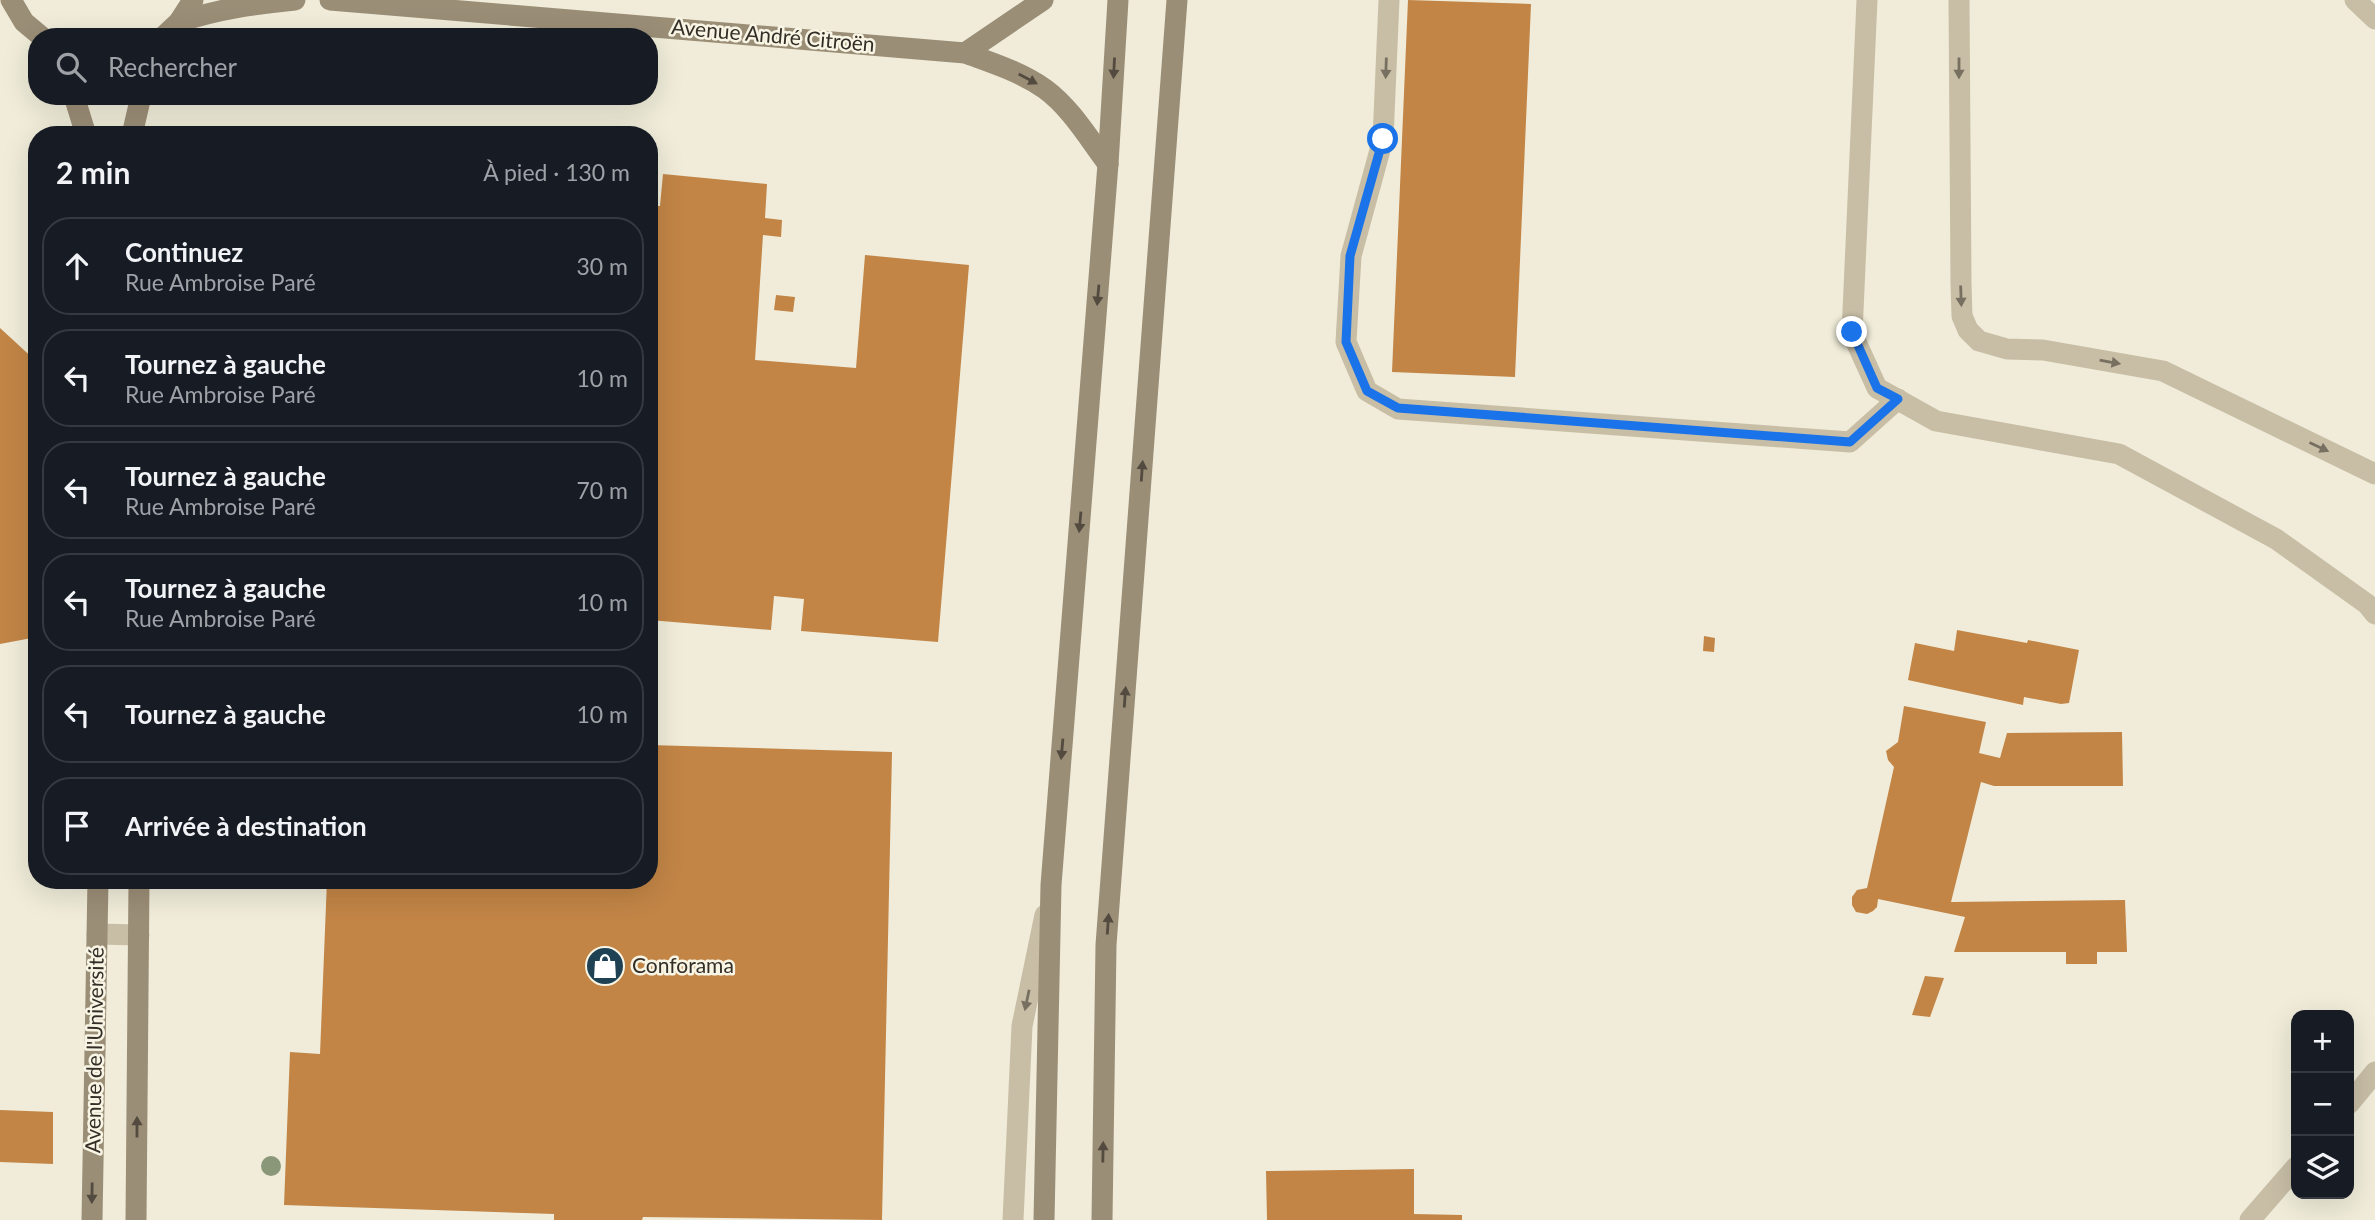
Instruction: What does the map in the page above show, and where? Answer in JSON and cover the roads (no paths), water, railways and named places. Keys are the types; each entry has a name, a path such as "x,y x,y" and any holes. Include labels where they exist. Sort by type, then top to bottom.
{"main road":[{"path":"11,0 24,22 31,28"},
{"path":"173,28 193,0"},
{"path":"179,22 246,4 295,0"},
{"name":"Avenue André Citroën","path":"330,0 965,53 1027,78 1046,90 1068,110 1108,164"},
{"path":"965,53 1044,0"},
{"path":"1044,1220 1051,885 1108,164 1118,0"},
{"path":"1102,1220 1106,945 1177,0"},
{"path":"77,105 83,126"},
{"path":"134,126 139,105"},
{"name":"Avenue de l'Université","path":"92,1220 98,889"},
{"name":"Avenue de l'Université","path":"136,1220 139,889"}],"street":[{"path":"1389,0 1383,139 1350,256 1346,342 1367,391 1398,408 1850,442 1898,399"},
{"path":"1867,0 1852,332 1877,388 1936,421 2119,454 2276,539 2367,604 2375,614"},
{"path":"1959,0 1961,284 1962,316 1968,330 1979,341 2007,349 2043,350 2163,371 2375,474"},
{"path":"2355,0 2375,19"},
{"path":"1013,1220 1022,1026 1051,885"},
{"path":"97,934 139,936"},
{"path":"2354,1098 2375,1072"},
{"path":"2250,1220 2291,1173"}],"place":[{"name":"Conforama","path":"605,966"}]}
